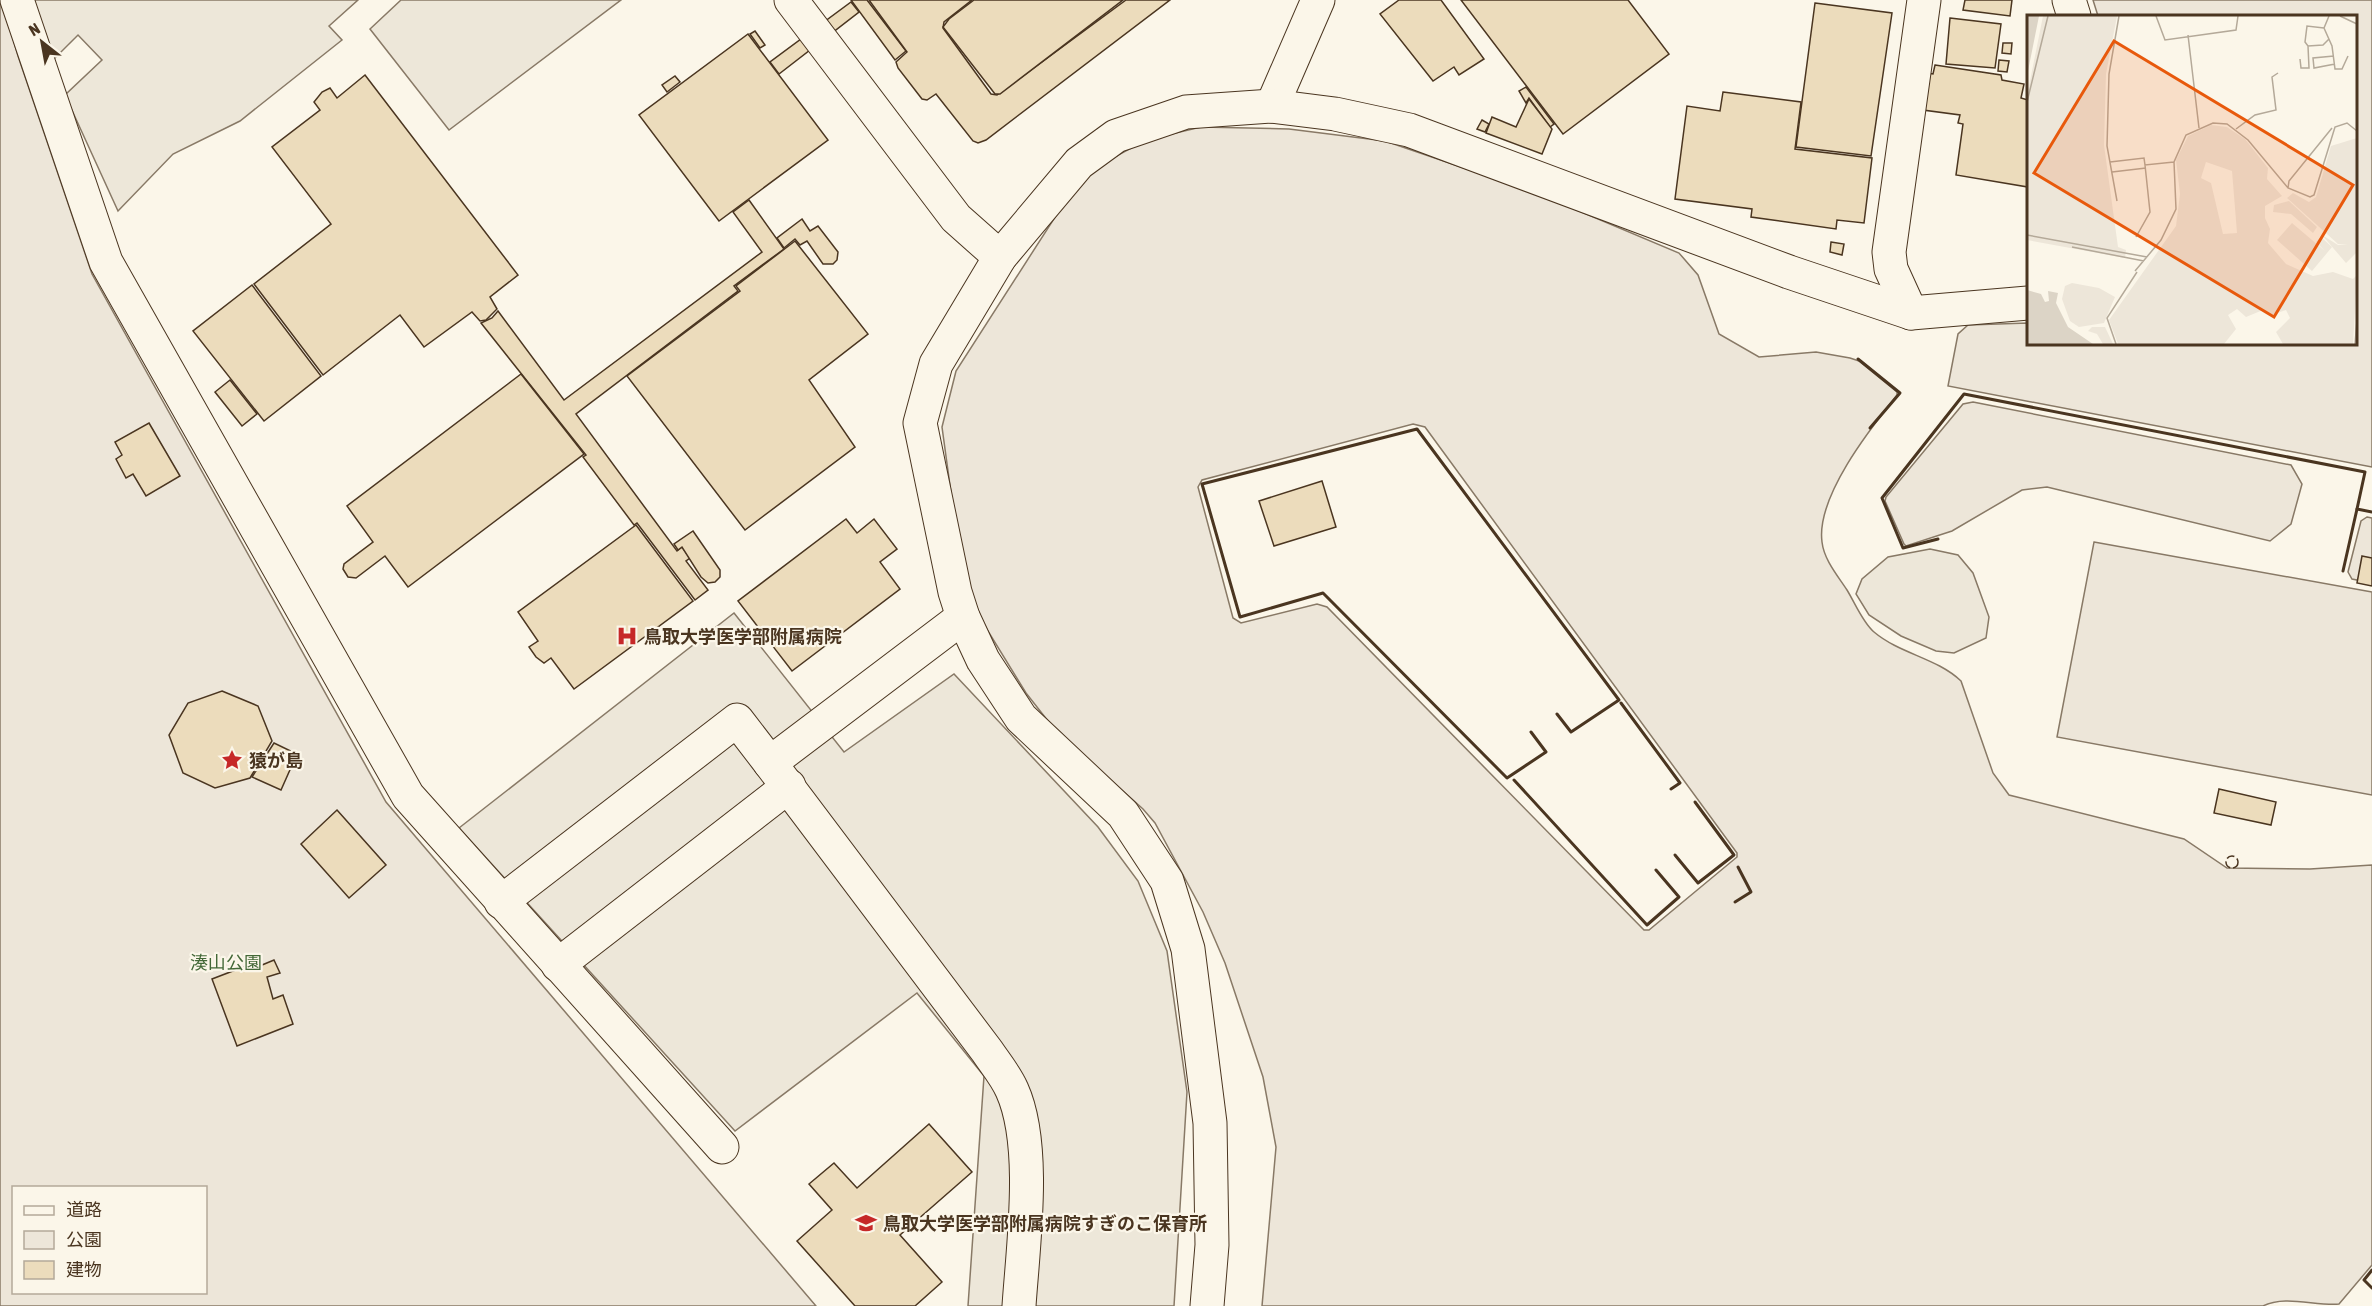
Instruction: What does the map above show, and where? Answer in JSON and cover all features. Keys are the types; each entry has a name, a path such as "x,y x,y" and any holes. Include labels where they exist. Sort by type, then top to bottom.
{"street":[{"path":"17,0 106,262 408,796 722,1147"},
{"path":"791,0 956,218 1000,257"},
{"path":"1272,106 1318,0"},
{"path":"1911,314 1891,269 1889,252 1924,0"},
{"path":"2069,0 2074,15"},
{"path":"1207,1306 1212,1245 1210,1123 1188,949 1167,881 1123,814 1021,718 983,660 963,617 955,592 920,423 936,364 1000,257 1079,163 1116,136 1186,112 1272,106 1335,114 1409,130 1789,272 1911,314 2027,303"},
{"path":"558,964 963,617"},
{"path":"501,902 737,720 987,1051 1013,1090 1025,1139 1025,1220 1019,1306"}],"green space":[{"name":"湊山公園","path":"0,0 2,0 18,56 92,274 386,802 816,1306 0,1306"},
{"path":"2093,0 2372,0 2372,467 1948,386 1958,334 1968,325 2027,323 2027,345 2357,345 2357,15 2098,15"},
{"path":"1201,127 1289,129 1385,141 1534,192 1679,253 1698,275 1719,334 1759,357 1816,352 1850,358 1859,361 1897,392 1847,464 1836,485 1822,524 1823,549 1832,568 1874,632 1895,646 1941,667 1961,681 1993,773 2009,795 2184,839 2227,868 2310,869 2372,865 2372,1265 2339,1304 2281,1301 2263,1306 1262,1306 1276,1147 1263,1077 1225,963 1203,912 1155,823 1143,809 1048,721 1026,693 983,623 969,593 955,522 942,427 956,371 1077,183 1107,161 1146,140","holes":["1413,424 1425,427 1737,853 1737,857 1649,930 1644,930 1327,607 1317,604 1241,623 1233,618 1198,487 1202,480"]},
{"path":"1973,402 2291,465 2302,484 2291,524 2270,541 2047,487 2022,490 1952,531 1906,546 1885,501 1886,497 1963,404"},
{"path":"2367,517 2372,518 2372,583 2352,579 2348,572 2361,521"},
{"path":"2094,542 2372,592 2372,795 2057,737"}],"shaded area":[{"path":"32,0 358,0 329,26 342,40 240,121 173,154 118,211 65,95 102,60 78,35 54,59"},
{"path":"401,0 621,0 449,130 370,29"},
{"path":"1930,549 1958,555 1973,573 1989,617 1986,638 1954,653 1936,651 1901,636 1869,615 1856,594 1862,579 1888,557"},
{"path":"734,613 844,752 954,674 1098,827 1138,881 1167,951 1187,1092 1174,1306 968,1306 984,1076 917,993 735,1131 459,828"}],"building":[{"path":"851,0 867,0 906,51 895,60"},
{"path":"869,0 972,0 944,22 943,28 991,94 997,95 1126,0 1170,0 986,140 978,143 973,141 936,94 927,100 922,99 898,68 896,62 907,52"},
{"path":"974,0 1123,0 1000,94 995,94 943,27 949,19"},
{"path":"1399,0 1441,0 1484,59 1459,75 1454,67 1433,81 1380,14"},
{"path":"1461,0 1628,0 1669,54 1563,134"},
{"path":"1965,0 2012,0 2010,16 1963,10"},
{"path":"851,2 859,12 779,74 770,62"},
{"path":"1815,3 1892,13 1871,156 1796,147"},
{"path":"1950,18 2001,24 1995,68 1946,64"},
{"path":"755,31 765,45 760,48 750,34"},
{"path":"748,34 828,140 719,221 639,115"},
{"path":"2003,43 2012,43 2011,54 2002,53"},
{"path":"1999,60 2009,61 2007,72 1998,71"},
{"path":"1935,65 2001,75 2002,80 2024,84 2021,98 2027,100 2027,187 1956,175 1963,124 1958,123 1960,115 1923,110 1927,73 1933,74"},
{"path":"365,75 518,275 490,297 497,309 486,320 480,321 472,312 424,347 400,315 323,375 254,284 331,224 272,147 320,110 314,102 322,92 330,88 337,98"},
{"path":"675,76 680,82 667,92 662,85"},
{"path":"1526,87 1554,124 1550,127 1529,98 1526,103 1519,91"},
{"path":"1723,92 1801,102 1795,149 1872,158 1864,223 1837,220 1836,229 1751,217 1752,209 1675,199 1687,106 1720,111"},
{"path":"1529,99 1552,129 1542,154 1486,133 1492,117 1516,127"},
{"path":"1482,120 1489,124 1485,132 1477,129"},
{"path":"749,200 784,249 734,286 738,291 576,414 677,551 682,547 690,558 686,561 708,590 695,600 637,523 634,525 583,457 586,455 481,323 492,318 498,311 564,400 762,252 733,212"},
{"path":"802,219 810,231 818,226 838,252 837,260 833,264 823,264 807,241 800,245 795,239 784,248 777,238"},
{"path":"795,241 868,334 809,380 855,447 745,530 627,376 740,291 736,286"},
{"path":"1831,242 1844,244 1842,255 1830,252"},
{"path":"252,285 321,376 264,421 193,331"},
{"path":"521,374 584,454 408,587 385,556 356,578 348,577 343,569 344,564 373,542 347,506"},
{"path":"230,380 257,414 242,426 215,392"},
{"path":"149,423 180,476 146,496 133,474 126,478 116,459 122,455 115,442"},
{"path":"1322,481 1336,527 1274,546 1259,501"},
{"path":"846,519 857,533 874,519 897,549 880,562 900,589 792,671 738,601"},
{"path":"636,525 693,601 574,689 551,658 544,663 536,657 529,647 538,641 518,612"},
{"path":"693,531 720,570 720,577 715,582 708,583 701,577 682,547 678,550 674,544"},
{"path":"2362,556 2372,558 2372,586 2357,583"},
{"path":"222,691 258,706 272,741 250,778 215,788 183,773 169,735 188,703"},
{"path":"274,743 297,754 281,790 252,777"},
{"path":"2219,789 2276,802 2271,825 2214,813"},
{"path":"337,810 386,865 349,898 301,844"},
{"path":"274,960 280,973 267,977 273,999 283,995 293,1024 237,1046 212,979 259,961 262,965"},
{"name":"鳥取大学医学部附属病院すぎのこ保育所","path":"929,1124 972,1172 900,1235 942,1282 915,1306 855,1306 797,1241 832,1210 809,1184 834,1163 857,1188"}],"fence":[{"path":"2232,856 2238,862 2232,868 2226,862 2232,856"}],"wall":[{"path":"1858,359 1900,393 1870,428"},
{"path":"1938,539 1903,548 1882,498 1964,394 2365,472 2357,509 2372,512"},
{"path":"1531,732 1546,752 1507,778 1323,593 1240,617 1202,484 1417,429 1619,700 1571,732 1557,714"},
{"path":"2343,571 2357,509"},
{"path":"1621,703 1680,783 1671,789"},
{"path":"1514,780 1647,925 1679,897 1656,870"},
{"path":"1675,855 1698,883 1734,855 1695,802"},
{"path":"1735,902 1751,892 1738,867"},
{"path":"2372,1270 2364,1280 2372,1288"}],"place":[{"name":"鳥取大学医学部附属病院","path":"627,636"},
{"name":"猿が島","path":"232,760"},
{"name":"鳥取大学医学部附属病院すぎのこ保育所","path":"866,1223"}]}
